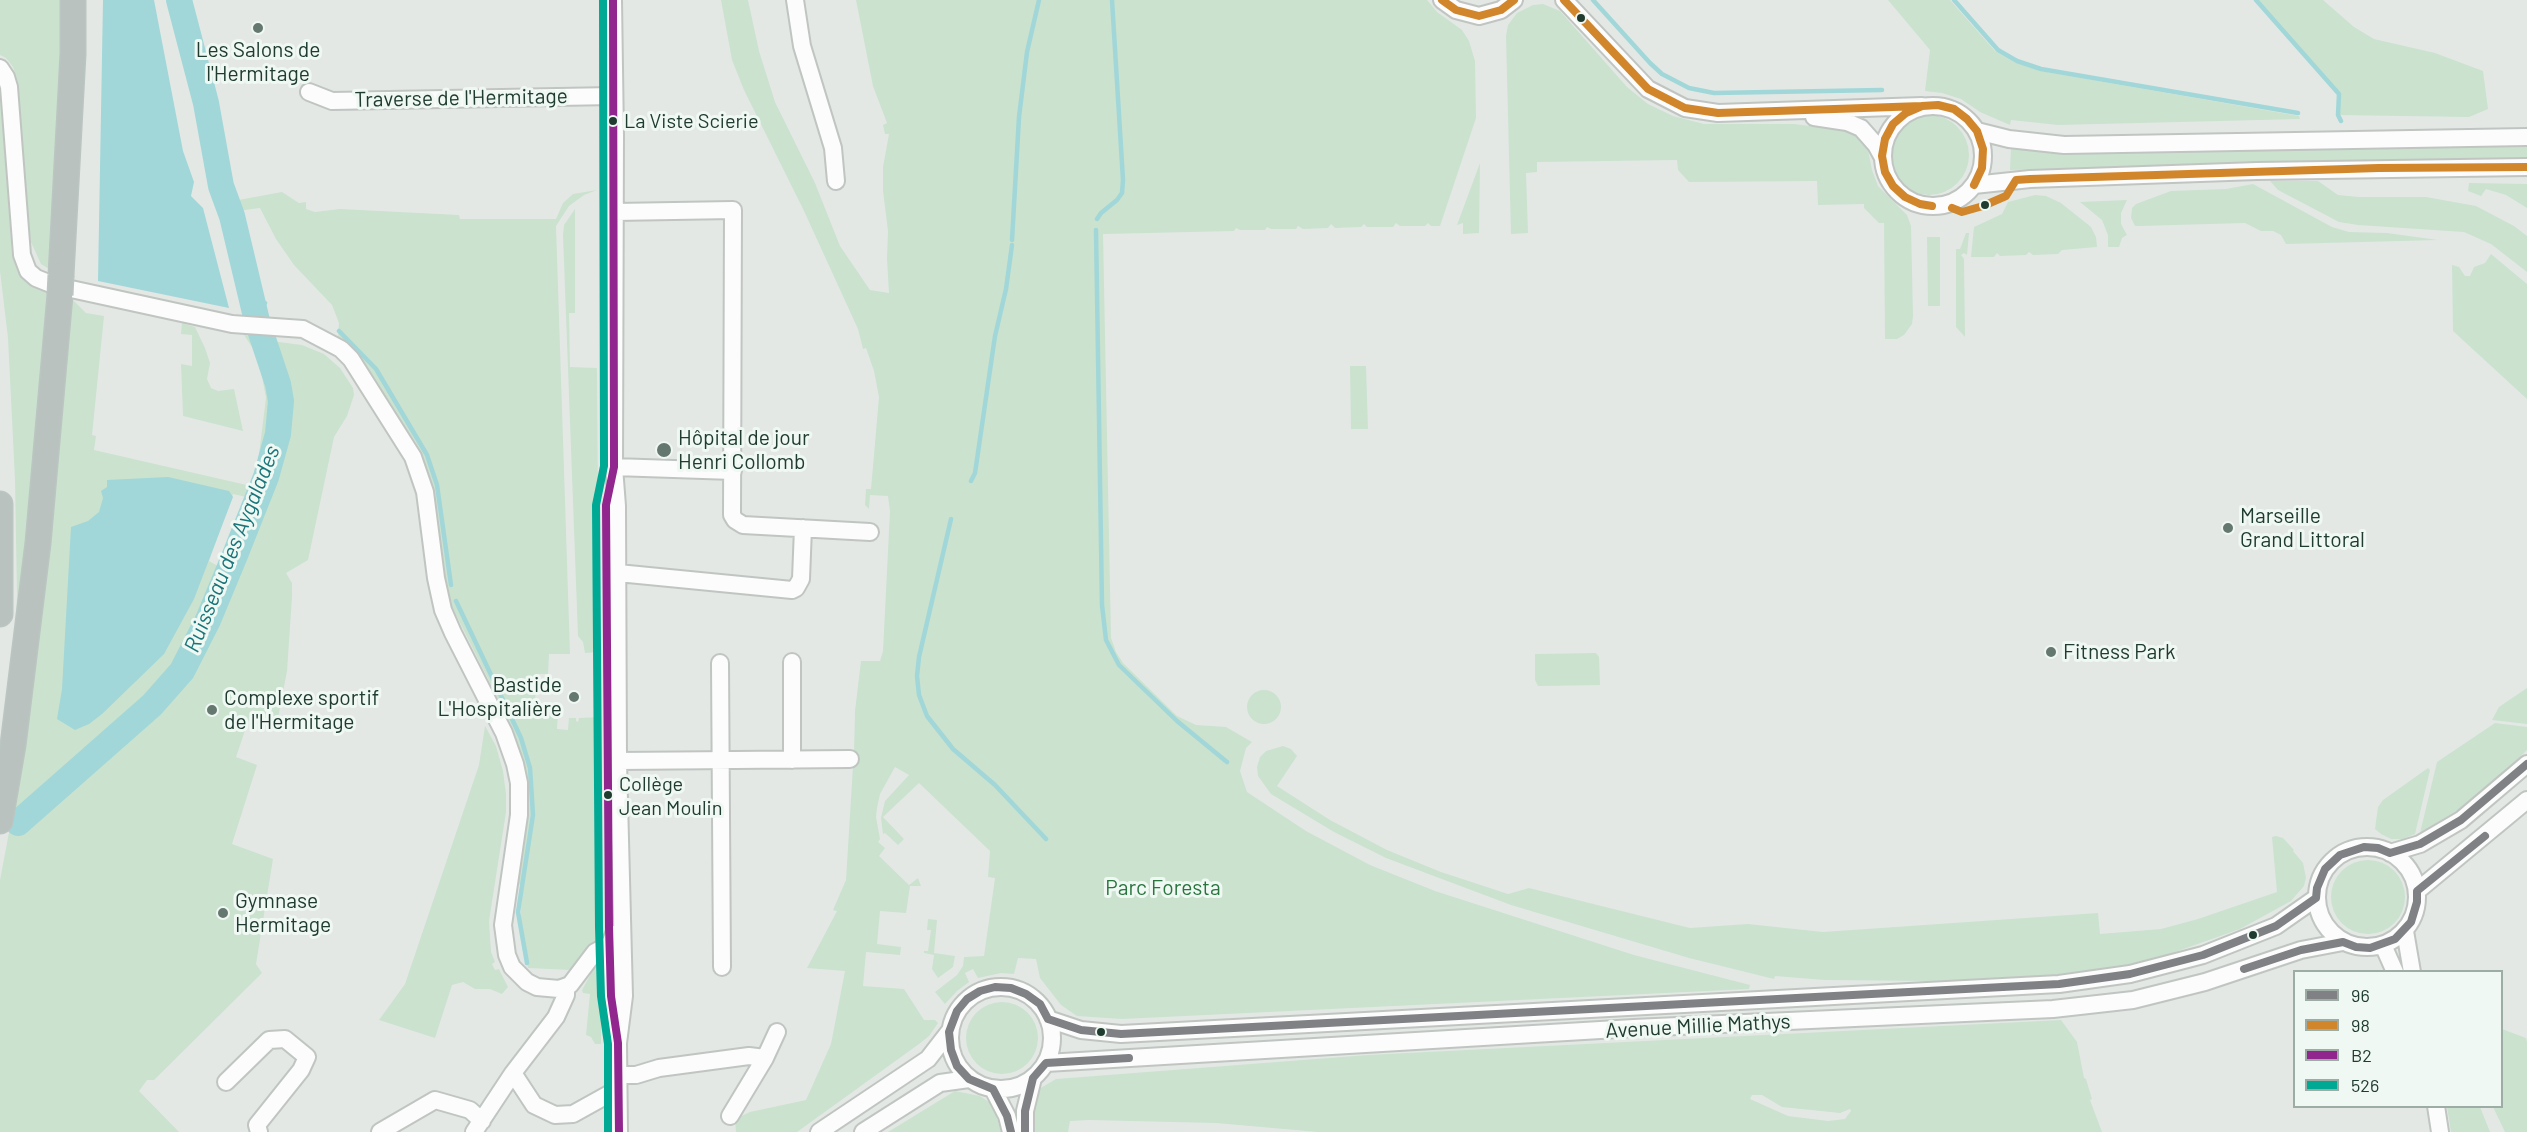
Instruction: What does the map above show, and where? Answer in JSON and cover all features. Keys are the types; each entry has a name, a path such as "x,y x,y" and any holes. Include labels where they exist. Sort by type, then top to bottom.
{"highway":[{"path":"0,821 13,745 38,543 61,285 73,66 73,0"},
{"path":"0,504 0,614"}],"street":[{"path":"613,0 614,467 618,573 618,760 624,996 618,1043 619,1132"},
{"path":"795,0 802,46 833,148 836,181"},
{"path":"1442,0 1455,10 1479,16 1501,10 1514,0"},
{"path":"1564,0 1641,83 1666,100 1685,108 1718,113 1938,105 1954,109 1967,118 1977,131 1983,149 1982,168 1974,185 1966,194 1950,203 1932,206 1920,204 1905,197 1893,186 1885,172 1882,156 1876,145 1861,128 1847,122 1772,112"},
{"path":"0,68 9,87 22,255 28,271 36,278 195,316 259,326 303,329 341,349 368,383 413,457 425,492 436,578 443,610 504,733 515,764 519,790 519,815 503,925 507,955 512,967 527,982 548,989 566,987 595,952 610,944"},
{"name":"Traverse de l'Hermitage","path":"309,92 332,101 614,96"},
{"path":"1882,156 1885,139 1893,124 1906,113 1922,106"},
{"path":"1977,131 2019,141 2076,145 2527,137"},
{"path":"1974,185 2030,179 2257,171 2527,167"},
{"path":"615,212 733,210 732,515 738,524 870,532"},
{"path":"614,467 733,471"},
{"path":"618,573 792,590 796,588 801,579 803,528"},
{"path":"792,662 792,760"},
{"path":"720,663 722,968"},
{"path":"618,760 850,759"},
{"path":"2390,853 2420,844 2461,820 2510,781 2527,764"},
{"path":"2417,891 2527,800"},
{"path":"2364,847 2378,848 2390,853 2408,869 2417,891 2415,912 2405,931 2383,945 2370,948 2356,947 2332,934 2318,911 2316,898 2320,878 2329,864 2340,855 2364,847"},
{"name":"Avenue Millie Mathys","path":"1048,1019 1081,1030 1121,1034 2059,984 2130,974 2203,955 2276,926 2316,898"},
{"path":"618,1043 611,996 610,944 622,914"},
{"path":"2405,931 2412,970"},
{"name":"Avenue Millie Mathys","path":"1046,1063 1623,1029 2053,1009 2133,1000 2205,982 2301,950 2343,942"},
{"path":"610,944 619,952 623,968"},
{"path":"2383,945 2395,970"},
{"path":"478,1127 513,1073 556,1017 566,995 566,987"},
{"path":"819,1132 928,1059 950,1032 957,1011 967,999 980,991 995,987 1011,988 1026,994 1040,1004 1048,1019 1052,1034 1051,1049 1046,1063 1033,1078 1007,1089 993,1089 969,1078 957,1066 951,1050 950,1032"},
{"path":"730,1116 765,1058 777,1032"},
{"path":"226,1082 269,1040 285,1039 307,1057 301,1070 257,1125 259,1132"},
{"path":"513,1073 534,1105 555,1115 573,1113 618,1082 659,1068 749,1056 765,1058"},
{"path":"863,1132 940,1083 969,1078"},
{"path":"1025,1132 1026,1111 1033,1078"},
{"path":"993,1089 1011,1132"},
{"path":"380,1132 435,1100 470,1110 478,1127"},
{"path":"2436,1108 2440,1132"}],"green space":[{"path":"0,0 63,0 63,111 49,269 41,264 31,242 23,181 17,80 13,67 6,58 0,55"},
{"name":"Parc Foresta","path":"721,0 748,0 759,51 775,102 815,183 840,246 870,290 889,293 888,231 883,191 883,167 889,134 885,134 883,125 887,123 873,86 856,0 1427,0 1437,12 1462,30 1469,41 1475,61 1476,118 1440,226 1431,226 1428,223 1425,226 1400,226 1396,223 1393,227 1367,227 1364,224 1361,227 1335,228 1331,224 1328,228 1303,229 1298,226 1296,229 1267,227 1265,230 1236,228 1234,231 1103,234 1111,638 1123,663 1177,716 1196,725 1226,727 1252,742 1246,748 1240,771 1247,792 1306,831 1370,865 1435,891 1634,955 1750,985 1749,989 1122,1019 1077,1016 1061,1005 1040,978 1036,959 1018,958 1014,974 1001,973 978,978 973,969 965,973 969,982 945,1004 935,992 957,975 963,966 964,957 984,956 995,878 988,877 990,851 919,783 883,817 904,839 898,845 885,833 883,834 881,818 885,801 909,775 895,767 880,794 877,808 876,817 880,839 878,842 885,848 879,856 909,885 918,878 921,886 910,886 906,913 880,911 877,944 901,947 900,955 866,952 863,986 904,989 924,1020 935,1020 938,1023 929,1036 919,1044 797,1132 736,1132 735,1119 750,1112 806,1100 831,1044 845,971 807,968 837,911 833,910 846,880 853,766 856,764 856,754 854,754 855,711 861,661 880,661 883,651 890,511 888,496 870,495 869,509 865,505 866,489 871,489 879,397 874,371 866,348 863,349 858,329 804,211 744,90 732,60"},
{"path":"1888,0 1950,0 1995,51 2014,62 2041,71 2299,116 2300,119 2058,125 2011,120 2010,125 1980,112 1961,99 1925,91 1930,50"},
{"path":"2256,0 2323,0 2354,27 2374,39 2435,53 2483,71 2488,109 2469,117 2338,115 2339,94"},
{"path":"1543,4 1560,11 1627,87 1648,104 1673,116 1704,124 1794,124 1857,134 1866,140 1878,186 1907,215 1911,226 1913,316 1912,324 1904,335 1897,339 1885,339 1884,223 1879,223 1864,208 1864,204 1818,205 1817,181 1689,182 1678,170 1677,160 1537,162 1537,172 1526,173 1528,233 1511,234 1506,36 1508,25 1517,13 1533,5"},
{"path":"0,82 12,255 17,270 25,280 35,286 51,288 45,383 15,642 17,595 15,480 8,338 0,271"},
{"path":"1929,115 1944,118 1957,127 1966,140 1969,155 1966,170 1957,183 1944,192 1929,195 1914,192 1901,183 1892,170 1889,155 1892,140 1901,127 1914,118"},
{"path":"2527,145 2527,160 2010,170 2011,147 2087,153"},
{"path":"1480,163 1479,233 1463,234 1463,223 1457,225"},
{"path":"2270,181 2318,181 2338,195 2426,197 2476,206 2514,226 2527,236 2527,272 2491,244 2464,232 2339,222 2278,190"},
{"path":"2469,183 2527,184 2527,208 2506,195 2486,189 2481,196 2468,191"},
{"path":"2253,184 2332,227 2349,232 2387,233 2438,240 2286,244 2281,235 2273,231 2261,231 2245,223 2135,226 2131,218 2132,208 2136,204 2171,191 2226,189"},
{"path":"597,190 584,195 569,206 556,226 570,654 549,654 548,674 536,674 535,708 558,711 557,729 568,730 569,718 576,718 578,722 579,718 600,717 601,934 571,970 528,968 520,927 522,887 518,883 528,805 524,761 508,719 449,601 429,477 416,443 359,358 338,338 339,323 332,305 294,265 276,239 260,208 237,211 233,201 282,192 299,203 306,202 306,209 315,212 340,209 459,215 460,219 556,219 563,203 573,194"},
{"path":"2035,195 2046,196 2061,203 2091,227 2096,237 2097,247 2062,250 2058,254 2033,255 2029,252 2026,255 2000,256 1997,253 1994,257 1971,257 1974,227 2002,214 2008,202"},
{"path":"2127,200 2121,213 2121,224 2127,235 2122,238 2119,247 2108,247 2108,235 2102,220 2080,202"},
{"path":"575,209 575,313 569,313 570,367 597,368 599,652 585,653 583,642 578,636 563,235 564,225"},
{"path":"1966,233 1969,233 1967,255 1964,253 1961,255 1964,259 1965,337 1956,327 1956,249 1960,249"},
{"path":"1927,237 1940,237 1940,306 1928,306"},
{"path":"2491,254 2527,284 2527,399 2453,331 2452,265 2459,267 2465,276 2470,276 2474,267 2485,263"},
{"path":"70,297 86,313 104,316 92,435 96,436 94,450 251,486 258,462 266,398 254,350 244,335 254,336 268,373 273,403 273,422 251,498 233,494 209,561 225,570 182,661 149,700 92,752 87,750 33,795 32,805 15,819 21,826 147,718 190,669 203,645 279,451 284,424 285,399 271,341 302,345 324,354 340,368 353,388 354,395 347,416 334,437 308,560 286,573 292,583 292,597 287,671 278,718 252,710 236,757 257,765 232,844 273,859 256,964 262,973 154,1080 147,1080 139,1091 179,1132 0,1132 0,880 18,785 47,564"},
{"path":"182,323 195,327 205,348 210,363 207,379 211,388 218,391 234,389 243,431 183,416 181,364 192,366 192,335 181,334"},
{"path":"1350,366 1366,366 1368,429 1351,429"},
{"path":"1596,653 1599,657 1600,685 1538,686 1535,680 1535,654"},
{"path":"2527,688 2527,724 2492,720 2499,707"},
{"path":"1264,690 1276,695 1281,707 1276,719 1264,724 1252,719 1247,707 1252,695"},
{"path":"2495,723 2527,727 2527,750 2478,798 2420,833 2437,762"},
{"path":"485,726 496,746 506,794 506,812 489,921 491,952 495,962 492,964 495,970 499,969 508,987 502,994 490,989 475,989 463,982 452,985 435,1038 379,1020 405,984 479,765"},
{"path":"1283,746 1291,749 1297,756 1277,786 1330,820 1387,850 1441,872 1508,894 1529,888 1690,928 1748,924 1823,932 2098,913 2100,934 2161,929 2277,892 2272,837 2276,836 2283,838 2294,850 2303,863 2306,878 2304,886 2291,901 2240,929 2161,957 2117,967 2054,975 1937,981 1825,980 1775,976 1774,979 1689,958 1511,905 1386,858 1334,832 1271,794 1258,776 1257,767 1260,757 1266,751"},
{"path":"2428,768 2430,770 2415,834 2403,839 2391,839 2381,834 2375,829 2378,807 2383,800"},
{"path":"2368,860 2382,863 2394,871 2402,883 2405,897 2402,911 2394,923 2382,931 2368,934 2354,931 2342,923 2334,911 2331,897 2334,883 2342,871 2354,863"},
{"path":"928,919 937,920 934,953 955,956 953,967 938,978 932,969 934,955 924,953 928,951 931,930 927,930"},
{"path":"595,966 601,968 601,1044 595,1044 591,1037 586,1035 590,994 583,993 582,990"},
{"path":"1002,1002 1022,1008 1032,1018 1038,1038 1032,1058 1022,1068 1002,1074 982,1068 972,1058 966,1038 972,1018 982,1008"},
{"path":"2061,1020 2077,1042 2084,1078 2092,1099 2090,1100 2102,1132 1318,1132 1216,1123 1089,1120 1070,1121 1068,1132 1033,1132 1032,1106 1039,1089 1056,1079 1368,1055","holes":["1752,1095 1762,1095 1782,1107 1840,1113 1850,1109 1851,1111 1845,1119 1828,1121 1788,1116 1750,1099"]},
{"path":"2503,1029 2526,1038 2527,1042 2527,1132 2505,1132 2493,1108 2503,1108"},
{"path":"955,1091 980,1096 989,1102 994,1108 1001,1132 888,1132"},
{"path":"2447,1108 2480,1108 2490,1132 2451,1132"}],"water":[{"path":"103,0 154,0 183,151 194,182 191,196 203,208 229,308 98,281"},
{"path":"168,477 229,491 233,497 194,599 164,654 102,714 89,724 75,730 57,719 62,689 71,527 88,521 99,512 103,498 101,491 107,487 107,480"}],"waterway":[{"name":"Ruisseau des Aygalades","path":"18,823 152,705 182,671 208,620 235,555 266,477 278,434 281,401 278,384 257,321 232,216 221,186 206,103 179,0"},
{"path":"1012,240 1019,117 1027,52 1039,0"},
{"path":"1097,219 1122,193 1123,180 1112,0"},
{"path":"1593,0 1650,63 1662,74 1689,88 1714,93 1882,90"},
{"path":"1954,0 1998,50 2017,61 2041,69 2298,113"},
{"path":"2256,0 2339,94 2338,115 2341,121"},
{"path":"1096,230 1102,605 1106,640 1119,665 1177,721 1227,762"},
{"path":"971,481 975,473 995,336 1006,289 1012,245"},
{"path":"252,298 265,303"},
{"path":"339,331 376,369 427,455 437,485 451,585"},
{"path":"951,519 919,657 917,676 919,695 927,716 953,749 995,785 1046,839"},
{"path":"456,601 521,738 530,768 533,815 518,912 527,963"}],"transit line":[{"name":"526","path":"603,0 604,466 596,505 599,927 601,996 608,1044 608,1132"},
{"name":"B2","path":"613,0 614,467 606,505 609,927 611,996 618,1043 619,1132"},
{"name":"98","path":"1442,0 1456,10 1479,16 1501,10 1514,0"},
{"name":"98","path":"1564,0 1648,89 1685,108 1718,113 1922,106"},
{"name":"98","path":"1932,206 1920,204 1905,197 1893,186 1885,172 1882,156 1885,139 1893,124 1906,113 1922,106 1938,105 1954,109 1967,119 1977,131 1983,149 1982,168 1974,185"},
{"name":"98","path":"1952,208 1962,212 1983,206 2006,196 2016,180 2030,179 2378,168 2527,167"},
{"name":"96","path":"1011,1132 1007,1116 993,1089 969,1079 957,1066 951,1050 949,1032 957,1011 967,999 980,991 995,987 1011,988 1026,994 1040,1004 1048,1019 1081,1030 1121,1034 2059,984 2130,974 2203,955 2276,926 2316,898 2317,888 2325,869 2340,855 2364,847 2378,848 2390,853 2420,844 2461,820 2527,764"},
{"name":"96","path":"2244,969 2301,950 2343,942 2356,947 2370,948 2395,939 2411,922 2417,902 2417,891 2485,836"},
{"name":"96","path":"1025,1132 1025,1111 1033,1078 1046,1063 1129,1058"}],"place":[{"name":"Les Salons de l'Hermitage","path":"258,28"},
{"name":"La Viste Scierie","path":"613,121"},
{"name":"Hôpital de jour Henri Collomb","path":"664,450"},
{"name":"Marseille Grand Littoral","path":"2228,528"},
{"name":"Fitness Park","path":"2051,652"},
{"name":"Bastide L'Hospitalière","path":"574,697"},
{"name":"Complexe sportif de l'Hermitage","path":"212,710"},
{"name":"Collège Jean Moulin","path":"608,795"},
{"name":"Gymnase Hermitage","path":"223,913"}]}
